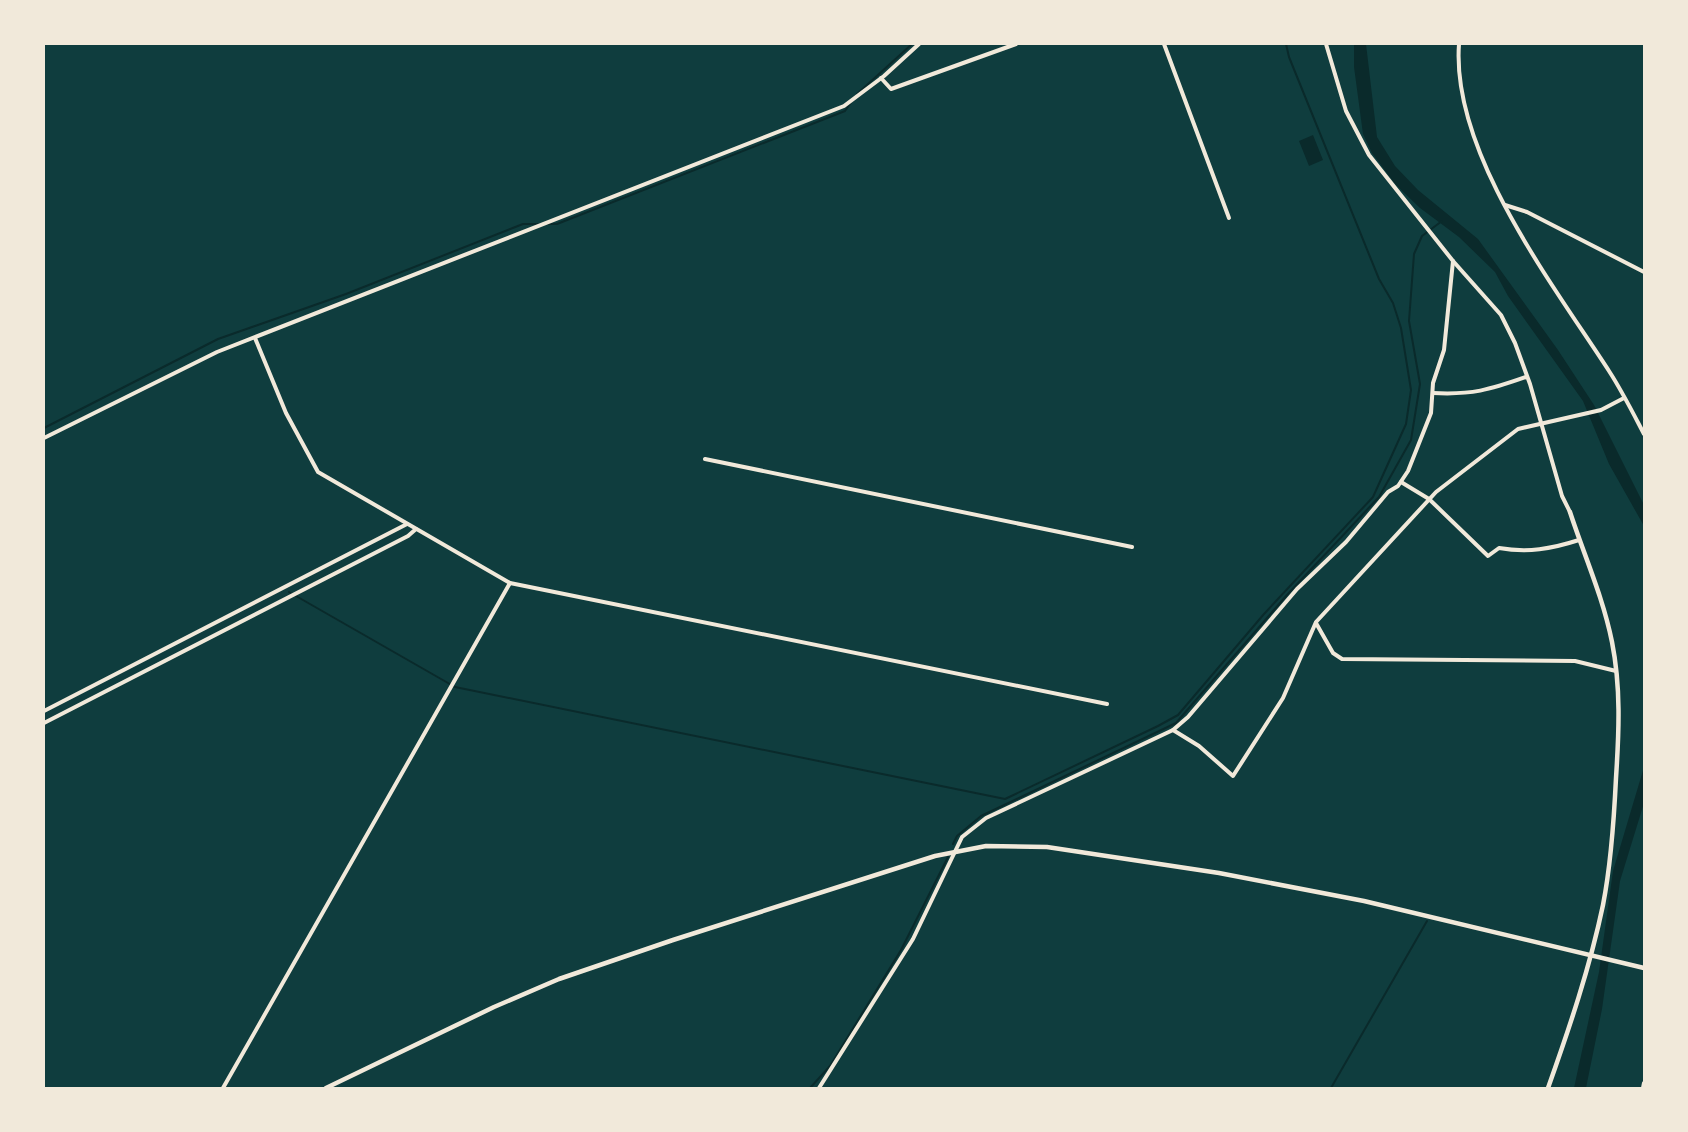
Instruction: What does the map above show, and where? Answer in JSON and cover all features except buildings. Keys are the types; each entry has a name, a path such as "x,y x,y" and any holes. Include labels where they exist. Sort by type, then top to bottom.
{"street":[{"path":"44,438 141,387 217,352 844,106 881,78 919,44"},
{"path":"881,78 891,89 1016,44"},
{"path":"1164,44 1229,218"},
{"path":"1326,44 1346,111 1360,139 1389,182 1501,315 1515,343 1562,496 1570,512 1604,607 1616,671 1619,702 1615,805 1603,905 1592,956 1548,1089"},
{"path":"1459,44 1459,71 1466,106 1483,162 1505,205 1644,434"},
{"path":"1505,205 1527,212 1644,272"},
{"path":"819,1089 914,939 962,837 986,818 1173,730 1188,717 1297,589 1346,542 1388,492 1401,482 1408,471 1431,413 1433,383 1444,351 1454,261"},
{"path":"255,338 286,413 318,472 510,583 1107,704"},
{"path":"1433,393 1459,395 1484,391 1526,377"},
{"path":"1173,730 1199,746 1233,776 1283,698 1316,622 1429,499 1508,434 1541,422 1601,410 1624,398"},
{"path":"705,459 1132,547"},
{"path":"1401,482 1429,499 1488,556 1499,548 1521,552 1548,550 1579,540"},
{"path":"44,711 407,524"},
{"path":"44,723 416,529"},
{"path":"223,1089 510,583"},
{"path":"1316,622 1333,653 1342,659 1575,661 1616,671"},
{"path":"326,1089 482,1012 559,979 673,939 955,851 1018,845 1047,847 1219,873 1375,904 1644,968"},
{"path":"1643,1089 1644,1083"}],"water":[{"path":"1354,44 1366,44 1377,137 1395,166 1418,190 1478,239 1558,350 1594,405 1644,505 1644,526 1609,464 1583,401 1508,296 1495,272 1459,237 1420,208 1395,184 1372,153 1363,134 1354,67"},
{"path":"1313,135 1323,160 1309,166 1299,141"},
{"path":"1644,767 1644,803 1620,881 1602,1009 1586,1088 1574,1088 1599,972 1613,871"}],"waterway":[{"path":"857,94 912,44"},
{"path":"289,592 455,687 1005,799 1158,726 1178,715 1264,614 1373,497 1406,424 1411,390 1401,328 1393,303 1379,279 1289,57 1286,44"},
{"path":"548,224 557,224 845,111 852,101"},
{"path":"953,844 957,836 981,816 1176,723 1287,595 1379,497 1411,440 1420,384 1409,321 1414,254 1422,236 1442,221"},
{"path":"44,428 218,339 346,294 523,224 539,224"},
{"path":"810,1088 830,1066 901,950 948,857"},
{"path":"1331,1088 1427,921"}]}
